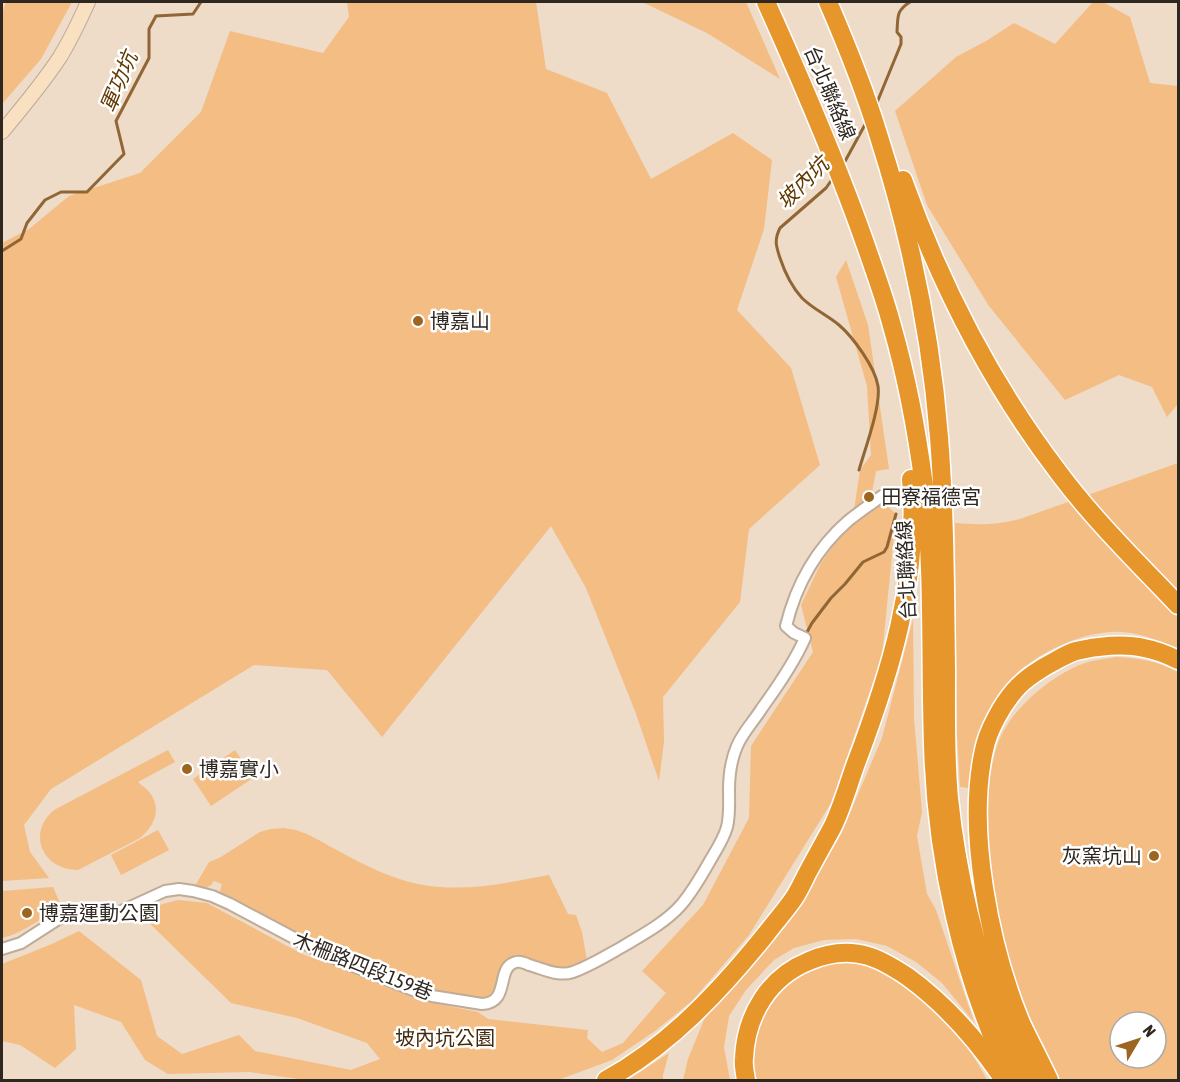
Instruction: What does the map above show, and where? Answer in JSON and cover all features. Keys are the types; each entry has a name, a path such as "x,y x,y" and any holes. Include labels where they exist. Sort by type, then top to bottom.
{"highway":[{"name":"台北聯絡線","path":"766,2 820,125 850,201 878,279 905,374 924,487 939,746 949,795 954,836 965,896 982,960 1004,1025 1030,1080"},
{"name":"台北聯絡線","path":"829,2 879,135 897,197 921,308 933,380 943,498 939,746 936,792 947,879 955,916 977,996 1012,1080"},
{"path":"829,2 866,78 904,184 936,263 984,361 1017,414 1060,475 1099,521 1179,605"},
{"path":"606,1080 629,1068 651,1051 706,1002 739,968 794,898 833,824 885,685 907,594 912,544 913,494 908,439 897,369 878,279"},
{"path":"1049,1080 1021,1023 1004,976 981,870 977,818 984,748 997,716 1016,688 1045,666 1074,651 1109,645 1143,647 1179,660"},
{"path":"746,1080 743,1059 748,1030 758,1005 773,984 796,966 825,955 850,952 869,956 894,968 920,986 969,1033 1005,1080"}],"main road":[{"path":"2,132 60,57 88,2"}],"street":[{"name":"木柵路四段159巷","path":"2,949 29,938 66,914 110,915 165,891 179,889 212,896 326,955 432,996 490,1004 496,999 506,971 514,962 522,962 565,974 596,962 652,929 666,918 679,907 700,879 727,828 731,764 738,744 780,682 805,638 786,626 797,591 813,560 843,526 882,496"}],"green space":[{"path":"6,2 72,2 41,59 2,104 2,13"},
{"path":"347,2 536,2 546,69 607,93 651,179 733,133 772,160 764,229 737,310 791,368 820,465 749,529 740,602 663,697 664,742 659,781 635,711 586,588 551,526 382,737 327,670 254,665 51,789 24,825 30,852 49,878 2,881 2,243 29,229 69,196 140,173 201,112 230,31 323,53 349,17"},
{"path":"642,2 746,2 780,79 707,33"},
{"path":"1093,2 1103,2 1130,17 1150,83 1178,86 1178,404 1167,417 1152,387 1119,375 1065,400 989,306 927,205 895,111 956,57 1014,23 1055,44"},
{"name":"坡內坑公園","path":"846,260 868,325 889,469 876,471 872,492 896,514 882,656 831,803 749,935 692,1001 655,1031 612,1060 558,1080 306,1080 249,1072 168,1074 145,1060 121,1022 74,1005 76,1049 55,1068 20,1045 2,1041 2,964 79,931 141,980 157,1036 182,1054 239,1035 255,1051 351,1070 380,1059 367,1043 297,1018 231,1003 140,914 159,905 178,900 207,903 302,954 377,981 418,1000 478,1012 488,1019 588,1030 587,1038 602,1052 623,1043 666,993 642,971 703,905 749,818 751,746 813,652 801,605 821,563 853,517 860,470 871,455 867,386 836,277"},
{"path":"1178,463 1178,648 1137,634 1111,632 1086,636 1062,644 1040,656 1014,676 993,707 976,743 969,788 960,787 957,735 955,523 987,524 1020,519"},
{"path":"913,619 914,718 922,812 917,836 927,894 936,910 974,1022 942,983 916,962 887,946 856,939 824,940 794,948 774,960 746,990 729,1016 724,1047 730,1080 683,1080 688,1059 706,1015 799,904 841,834 882,738"},
{"path":"1124,657 1163,665 1178,672 1178,1080 1060,1080 1035,1030 1021,993 1001,923 989,848 988,812 990,777 997,746 1011,720 1032,696 1058,676 1096,660"},
{"path":"168,750 175,762 138,782 151,794 156,808 152,824 140,838 78,870 56,864 48,857 42,849 41,830 46,819 54,810"},
{"path":"235,750 253,778 211,806 193,779"},
{"path":"283,828 309,835 391,876 431,886 470,887 549,875 568,914 576,915 582,932 587,961 554,968 522,957 509,959 499,975 494,994 484,998 425,989 387,970 360,964 327,949 222,894 220,891 222,884 214,881 206,888 195,886 209,862 260,832"},
{"path":"158,830 169,850 121,875 111,855"},
{"name":"博嘉運動公園","path":"53,887 62,908 2,938 2,891"},
{"path":"851,962 879,971 906,986 934,1008 969,1049 987,1080 757,1080 753,1068 751,1044 756,1025 783,983 807,970 828,963"},
{"path":"669,1053 663,1080 628,1080"}],"waterway":[{"name":"軍功坑","path":"2,251 21,239 27,223 45,200 61,192 87,192 124,154 116,121 149,58 149,29 156,16 193,14 201,2"},
{"name":"坡內坑","path":"876,105 901,44 901,37 897,32 899,14 902,8 910,2"},
{"name":"坡內坑","path":"843,165 867,121"},
{"name":"坡內坑","path":"833,178 826,188 780,228 776,243 784,269 795,289 806,302 845,330 863,353 876,378 877,405 859,470"},
{"name":"坡內坑","path":"806,634 831,598 863,562 884,552 896,514"}],"place":[{"name":"博嘉山","path":"418,321"},
{"name":"田寮福德宮","path":"869,497"},
{"name":"博嘉實小","path":"187,769"},
{"name":"灰窯坑山","path":"1154,856"},
{"name":"博嘉運動公園","path":"27,913"}]}
